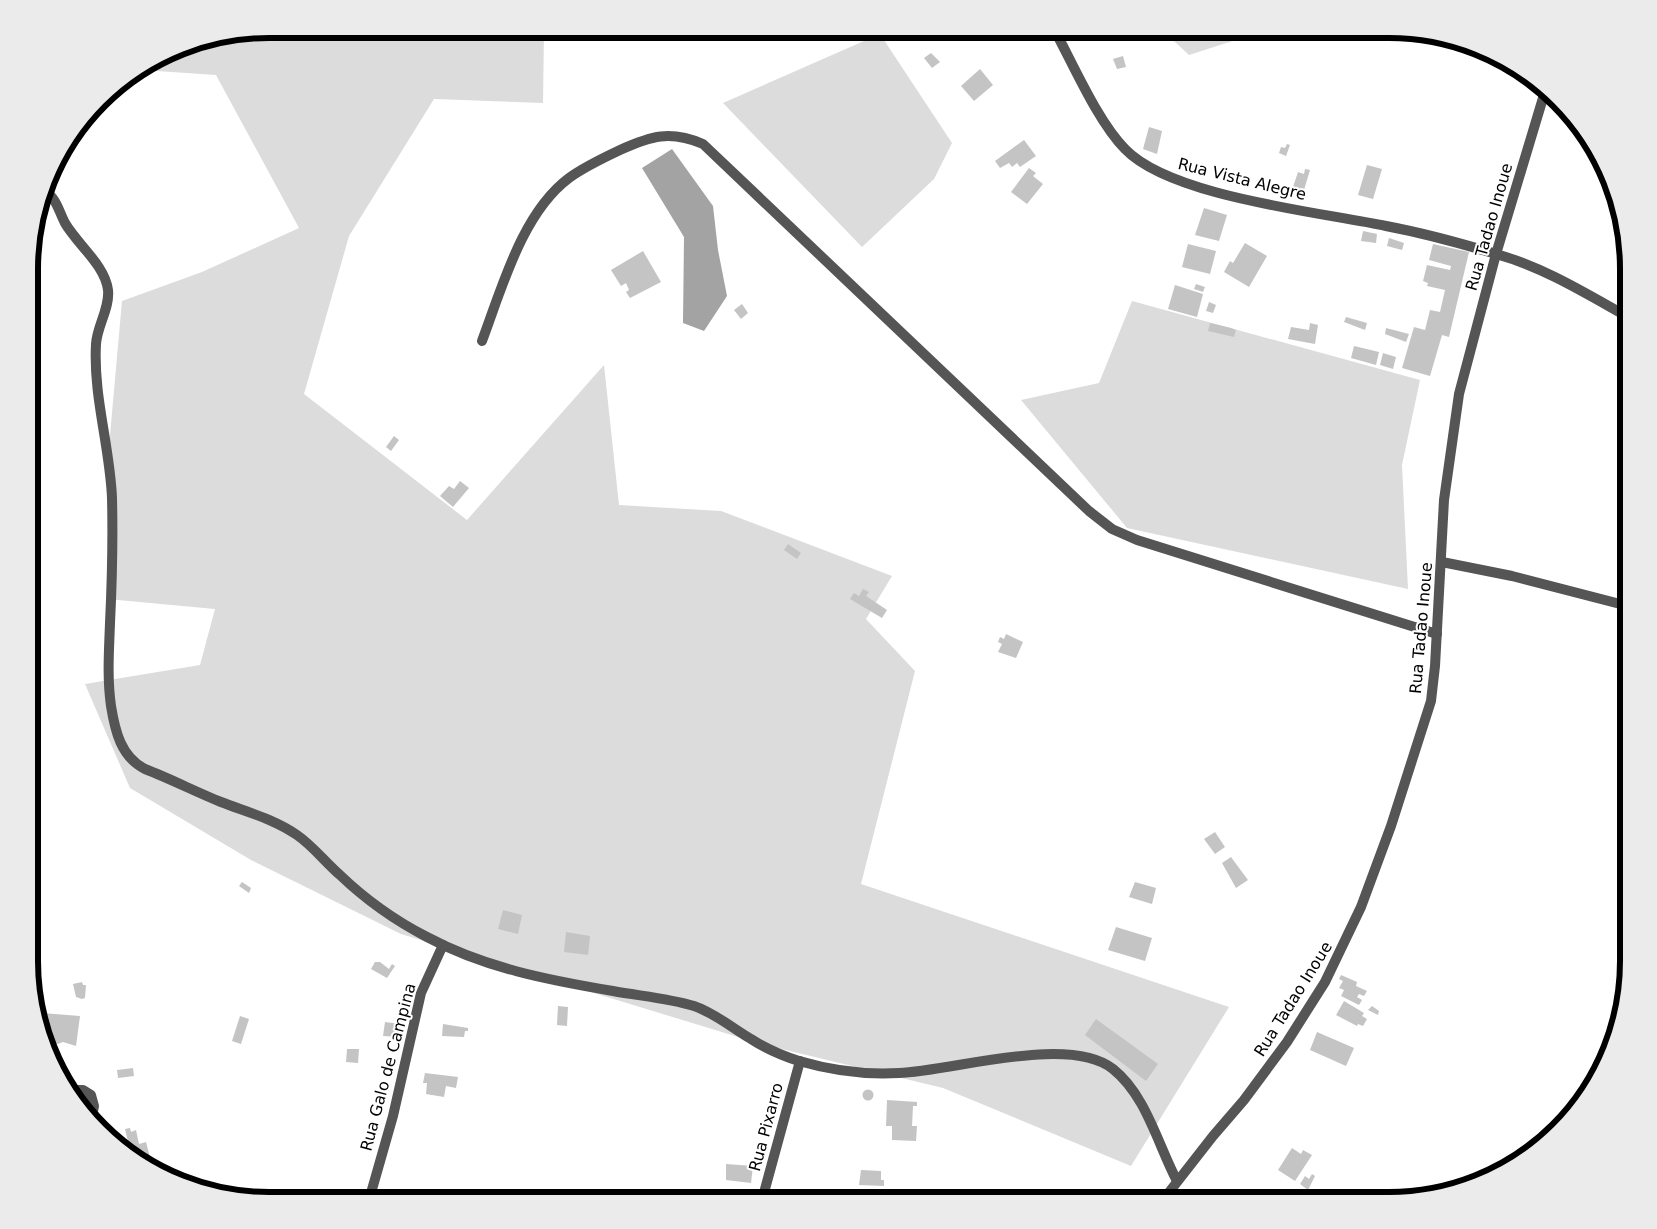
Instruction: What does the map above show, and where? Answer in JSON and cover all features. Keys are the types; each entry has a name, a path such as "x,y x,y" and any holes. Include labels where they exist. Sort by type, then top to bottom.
{"street":[{"name":"Rua Vista Alegre","path":"1059,38 1109,129 1125,150 1152,170 1182,182 1220,192 1388,226 1527,263 1620,313"},
{"name":"Rua Tadao Inoue","path":"1169,1192 1244,1100 1287,1042 1325,982 1361,907 1421,737 1430,701 1437,634 1444,500 1459,394 1496,254 1543,97"},
{"path":"482,341 514,256 537,212 568,178 603,158 639,141 671,134 692,139 703,144 1089,511 1112,529 1137,540 1437,634"},
{"path":"50,195 55,200 68,229 97,267 106,283 108,291 107,301 98,326 96,366 107,440 112,498 109,687 116,728 124,752 130,759 145,769 288,829 309,844 330,866 360,892 424,935 465,956 504,969 612,991 668,999 696,1007 717,1016 767,1048 800,1061 846,1070 897,1074 1018,1057 1073,1054 1089,1057 1113,1069 1132,1090 1177,1181"},
{"path":"1442,562 1521,578 1620,604"},
{"name":"Rua Galo de Campina","path":"370,1192 393,1116 421,993 443,945"},
{"name":"Rua Pixarro","path":"764,1192 800,1061"},
{"path":"77,1090 83,1090 91,1095 94,1106 93,1111"}],"shaded area":[{"path":"544,38 543,103 434,99 349,236 304,394 467,520 604,365 619,505 721,511 892,576 866,619 915,671 861,884 1229,1007 1131,1166 943,1088 761,1044 401,934 251,860 130,788 85,684 200,665 215,609 107,599 110,435 122,301 202,272 299,228 216,75 149,70 166,61 194,50 238,39"},
{"path":"871,38 883,38 952,143 934,179 862,247 723,103"},
{"path":"1171,38 1242,38 1189,55"},
{"path":"672,149 713,206 718,250 727,296 704,331 683,323 684,237 642,168"},
{"path":"1132,301 1420,380 1402,465 1408,589 1127,528 1021,400 1099,383"}],"building":[{"path":"931,53 940,62 932,68 924,58"},
{"path":"1123,56 1126,67 1117,69 1113,59"},
{"path":"980,69 993,85 974,101 961,86"},
{"path":"1149,127 1162,131 1157,154 1143,149"},
{"path":"1024,140 1036,156 1020,167 1017,163 1012,167 1009,163 1000,168 995,161"},
{"path":"1287,144 1290,145 1286,156 1279,153 1281,147 1285,148"},
{"path":"1367,165 1382,169 1373,199 1358,195"},
{"path":"1029,168 1036,173 1033,176 1043,184 1027,204 1011,192"},
{"path":"1305,169 1310,170 1304,190 1293,187 1298,172 1304,174"},
{"path":"1204,208 1227,215 1219,241 1195,235"},
{"path":"1363,231 1377,234 1376,243 1361,241"},
{"path":"1389,238 1404,243 1402,250 1387,246"},
{"path":"1245,243 1267,256 1249,287 1224,272 1230,261 1233,263"},
{"path":"1188,244 1216,251 1210,274 1182,267"},
{"path":"1433,244 1469,252 1449,337 1442,335 1430,376 1402,368 1414,327 1425,330 1430,310 1440,312 1445,290 1427,286 1428,283 1423,281 1427,265 1450,270 1451,266 1429,260"},
{"path":"643,251 661,282 630,298 626,292 629,290 626,283 621,286 611,270"},
{"path":"1196,284 1205,287 1203,292 1194,289"},
{"path":"1175,285 1203,294 1197,317 1168,309"},
{"path":"1209,302 1216,305 1213,313 1206,311"},
{"path":"742,304 748,313 741,319 734,310"},
{"path":"1346,317 1367,323 1365,330 1344,322"},
{"path":"1210,323 1236,330 1234,337 1208,331"},
{"path":"1310,323 1318,325 1315,344 1288,339 1291,327 1309,330"},
{"path":"1386,328 1409,334 1406,342 1385,334"},
{"path":"1354,346 1379,352 1376,365 1351,358"},
{"path":"1383,353 1396,357 1393,369 1380,365"},
{"path":"394,436 399,440 391,451 386,447"},
{"path":"460,481 469,488 453,507 440,496 449,486 454,489"},
{"path":"788,544 801,553 797,559 784,550"},
{"path":"863,589 869,592 866,596 887,610 882,618 850,599 854,593 859,596"},
{"path":"1006,634 1023,642 1016,658 998,652 1002,644 998,642 1000,637 1004,639"},
{"path":"1215,832 1225,847 1215,854 1204,839"},
{"path":"1231,857 1248,880 1236,888 1222,863"},
{"path":"242,882 251,888 249,893 239,886"},
{"path":"1135,882 1156,888 1152,904 1129,897"},
{"path":"503,910 522,915 518,934 498,929"},
{"path":"1116,927 1152,938 1145,961 1108,950"},
{"path":"566,932 590,936 588,955 564,952"},
{"path":"375,962 380,962 389,969 392,964 395,966 387,978 371,969"},
{"path":"1341,975 1357,982 1356,986 1367,991 1364,996 1359,994 1357,997 1362,1000 1359,1005 1341,996 1344,990 1339,988 1343,981 1339,979"},
{"path":"82,982 83,985 86,985 85,998 82,999 76,997 73,984"},
{"path":"1344,1001 1364,1013 1362,1016 1367,1019 1363,1026 1358,1024 1357,1026 1336,1015"},
{"path":"558,1006 568,1007 567,1026 557,1025"},
{"path":"1372,1006 1379,1011 1378,1015 1368,1010"},
{"path":"44,1013 80,1016 76,1046 63,1042 53,1044"},
{"path":"240,1016 249,1019 241,1044 232,1041"},
{"path":"1096,1019 1158,1064 1146,1081 1085,1035"},
{"path":"385,1022 400,1024 399,1037 383,1036"},
{"path":"443,1024 468,1028 468,1031 465,1031 464,1037 442,1036"},
{"path":"1317,1032 1354,1048 1346,1066 1310,1050"},
{"path":"347,1049 359,1049 358,1063 346,1062"},
{"path":"133,1068 134,1076 118,1078 117,1070"},
{"path":"425,1073 458,1077 456,1088 446,1086 444,1097 426,1094 427,1083 423,1083"},
{"path":"868,1089 874,1095 868,1101 862,1095"},
{"path":"887,1100 917,1102 917,1106 913,1106 912,1126 917,1126 916,1141 892,1140 892,1126 886,1126"},
{"path":"130,1128 131,1132 136,1130 139,1144 146,1142 151,1160 129,1144 125,1129"},
{"path":"1292,1148 1301,1154 1303,1150 1312,1155 1295,1181 1278,1170"},
{"path":"726,1164 753,1166 751,1183 726,1180"},
{"path":"861,1170 881,1171 881,1180 884,1180 884,1186 859,1185"},
{"path":"1312,1174 1315,1176 1308,1190 1300,1184 1305,1176 1309,1179"}]}
